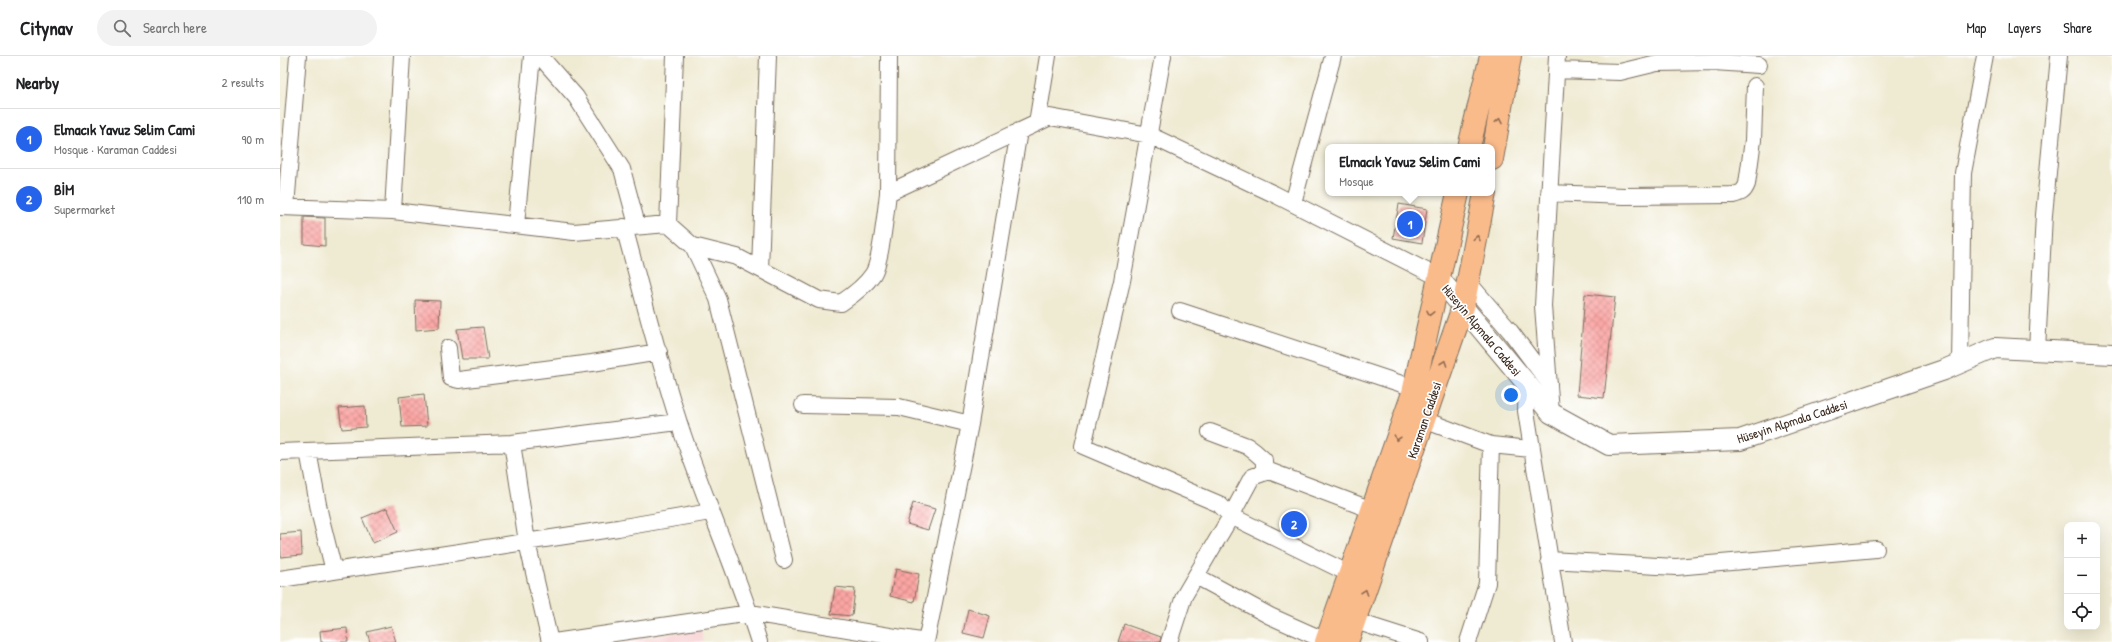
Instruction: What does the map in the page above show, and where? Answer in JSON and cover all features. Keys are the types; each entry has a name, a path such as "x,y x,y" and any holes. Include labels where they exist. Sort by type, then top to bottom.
{"main road":[{"path":"1470,144 1491,56"},
{"path":"1495,144 1510,56"},
{"name":"Karaman Caddesi","path":"1333,642 1350,574 1414,388 1457,196"},
{"name":"Karaman Caddesi","path":"1333,642 1355,621 1463,307 1484,196"}],"street":[{"path":"298,56 283,207 392,211 574,232 630,226 668,224 693,246 718,299 784,560"},
{"path":"392,211 402,56"},
{"path":"516,225 532,56"},
{"path":"540,56 576,97 622,169 630,226 659,352 678,422 710,512 760,642"},
{"path":"668,224 675,56"},
{"path":"760,269 768,56"},
{"path":"693,246 737,257 819,300 841,303 856,293 874,273 884,229 888,193 889,56"},
{"path":"1037,123 1048,56"},
{"path":"1163,56 1122,281 1084,446 1219,504 1231,516 1350,574"},
{"path":"1293,203 1333,56"},
{"path":"1960,363 1963,173 1985,56"},
{"path":"2037,350 2044,215 2059,56"},
{"path":"1551,413 1543,306 1556,63 1620,72 1657,63 1714,62 1759,65"},
{"path":"1549,193 1624,196 1733,196 1740,194 1745,190 1747,184 1752,147 1755,86"},
{"path":"888,193 1050,117 1149,135 1293,203 1438,277"},
{"path":"554,642 750,613 926,642 970,424 1019,131"},
{"name":"Hüseyin Alpmala Caddesi","path":"1438,277 1551,413 1609,445 1740,440 1960,363 1995,348 2112,354"},
{"path":"1468,282 1510,332 1549,383"},
{"path":"1180,311 1414,388"},
{"path":"448,348 451,378 459,380 592,363 659,352"},
{"path":"1527,384 1526,411 1563,642"},
{"path":"804,405 899,407 970,424"},
{"path":"1424,420 1491,445 1532,449"},
{"path":"280,452 512,443 678,422"},
{"path":"1210,432 1256,452 1264,460 1264,473"},
{"path":"512,443 527,542 550,642"},
{"path":"1468,642 1487,583 1491,445"},
{"path":"308,451 320,514 334,571"},
{"path":"1169,642 1184,596 1252,477 1269,471 1372,510"},
{"path":"280,579 527,542 710,512"},
{"path":"1549,560 1676,567 1876,549"},
{"path":"1196,576 1270,616 1333,642"},
{"path":"1355,621 1421,642"}],"shaded area":[{"path":"701,629 703,642 616,642"}],"building":[{"path":"1399,204 1427,209 1422,243 1393,238"},
{"path":"304,217 325,218 325,246 304,244"},
{"path":"1585,294 1615,297 1604,398 1577,395"},
{"path":"415,300 440,301 439,328 416,330"},
{"path":"483,327 488,359 462,359 457,329"},
{"path":"424,394 427,426 402,427 399,397"},
{"path":"365,406 366,427 342,429 339,408"},
{"path":"913,503 935,509 928,530 907,524"},
{"path":"387,508 398,532 373,543 362,518"},
{"path":"301,532 302,555 281,557 280,534"},
{"path":"896,569 919,574 914,602 890,596"},
{"path":"835,587 855,589 852,616 831,614"},
{"path":"968,609 990,616 984,638 963,633"},
{"path":"1124,624 1161,637 1160,642 1118,642"},
{"path":"391,626 396,642 370,642 367,632"},
{"path":"347,628 348,642 321,642 320,631"}],"place":[{"name":"Elmacık Yavuz Selim Cami","path":"1410,224"},
{"name":"BİM","path":"1294,524"}]}
